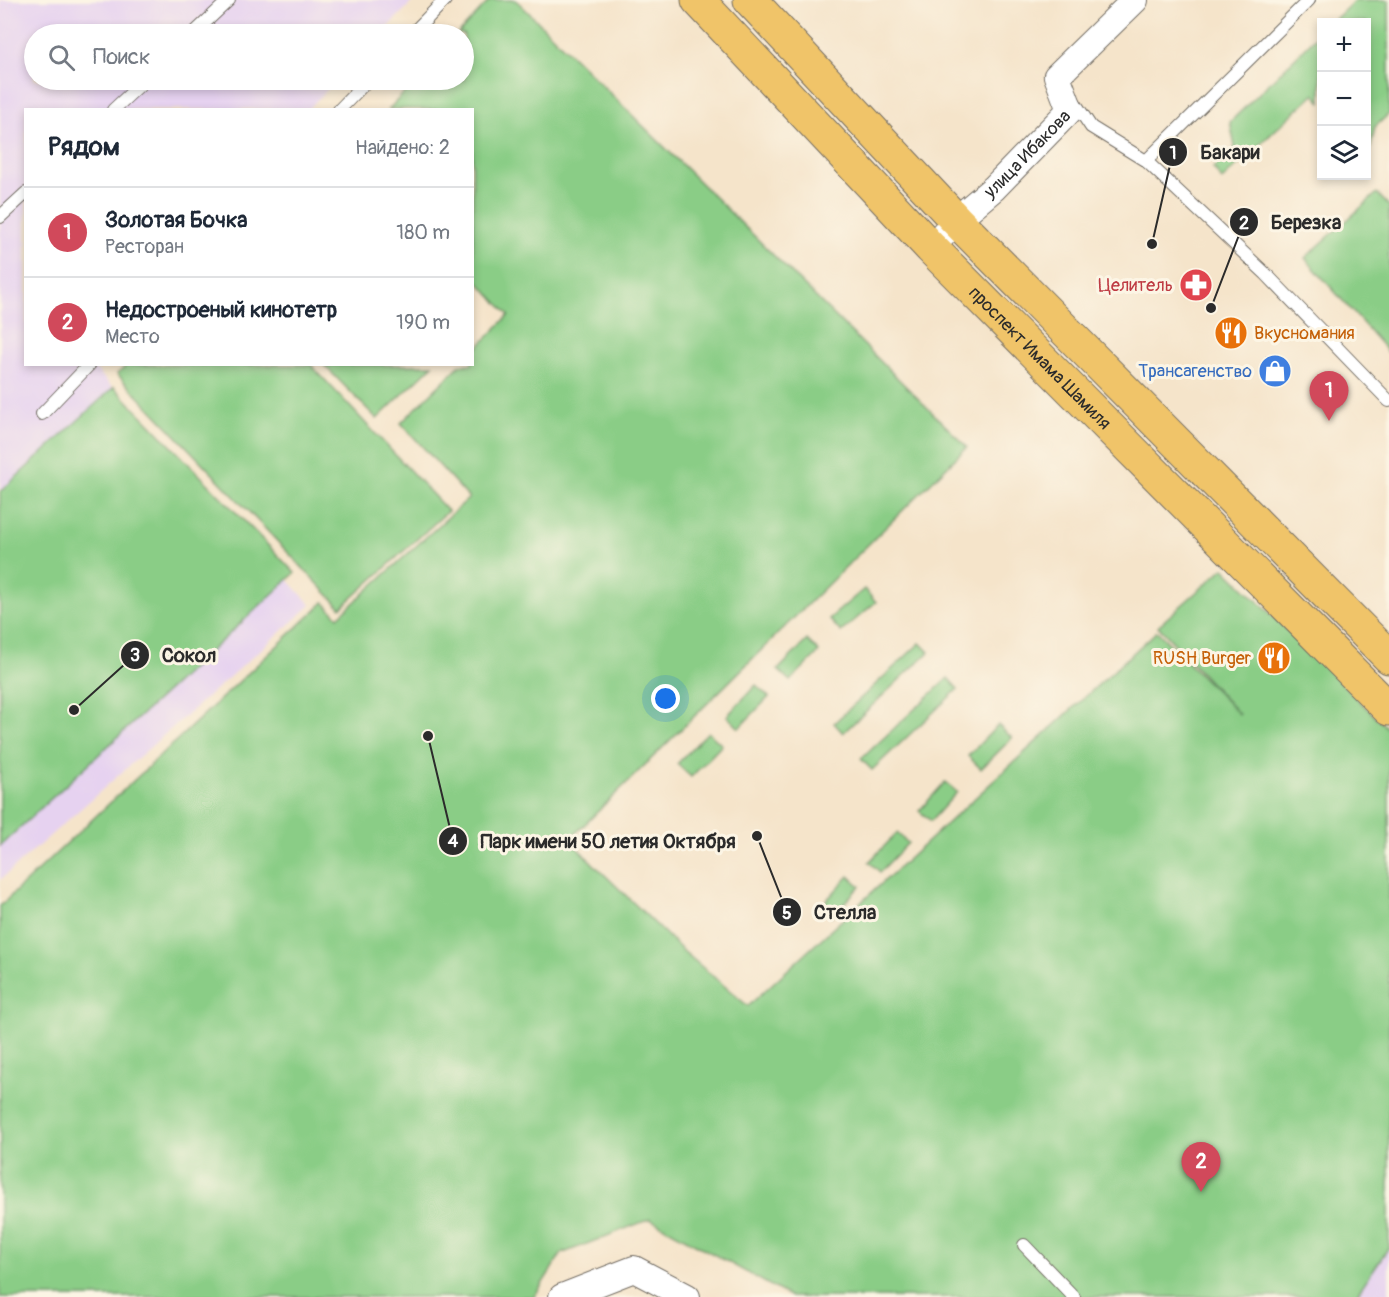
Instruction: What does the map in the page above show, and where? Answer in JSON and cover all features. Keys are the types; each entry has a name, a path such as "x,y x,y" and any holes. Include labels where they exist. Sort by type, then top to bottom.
{"main road":[{"name":"проспект Имама Шамиля","path":"698,0 931,248 1389,709"},
{"name":"проспект Имама Шамиля","path":"750,0 956,220 1389,657"}],"street":[{"path":"1057,76 1135,0"},
{"name":"улица Ибакова","path":"931,248 956,220 994,188 1070,110 1057,76"},
{"path":"562,1297 634,1269 687,1297"}],"lane":[{"path":"204,24 229,0"},
{"path":"422,24 445,0"},
{"path":"1146,161 1309,0"},
{"path":"1057,76 1091,126 1146,161 1266,274 1389,401"},
{"path":"115,108 134,90"},
{"path":"341,108 358,90"},
{"path":"0,217 24,195"},
{"path":"42,414 88,366"},
{"path":"1024,1245 1074,1297"}],"shaded area":[{"path":"0,0 414,0 391,24 24,24 24,90 327,90 309,108 24,108 24,366 93,366 311,605 0,880"},
{"path":"1389,1247 1389,1297 1355,1297 1368,1275"}],"green space":[{"path":"490,0 516,0 967,447 569,840 682,950 748,1006 1157,631 1240,715 1158,626 1224,568 1389,730 1389,1247 1355,1297 791,1297 650,1219 561,1254 534,1297 0,1297 0,906 324,602 338,617 469,498 401,423 459,366 474,366 474,351 509,315 474,278 474,108 390,108 407,90 474,90 474,24 467,24"},
{"path":"1355,0 1389,0 1389,114 1375,127 1371,147 1371,18 1336,18"},
{"path":"1317,36 1317,97 1314,94 1222,180 1213,168 1235,147 1230,122"},
{"path":"1377,193 1389,206 1389,353 1305,258"},
{"path":"126,366 312,366 448,511 341,608 117,374"},
{"path":"325,366 432,366 377,419"},
{"path":"114,387 295,573 0,846 0,492"},
{"path":"864,589 876,602 841,632 829,619"},
{"path":"807,640 819,652 790,681 778,670"},
{"path":"920,643 929,652 843,733 834,723"},
{"path":"948,678 958,689 872,770 861,759"},
{"path":"756,685 769,697 739,728 727,716"},
{"path":"998,725 1012,738 981,769 968,756"},
{"path":"708,732 722,745 691,777 677,764"},
{"path":"945,782 957,792 931,821 919,811"},
{"path":"897,833 908,843 880,872 869,862"},
{"path":"849,876 860,886 832,916 822,905"}],"place":[{"name":"Бакари","path":"1152,244"},
{"name":"Целитель","path":"1196,285"},
{"name":"Березка","path":"1211,308"},
{"name":"Вкусномания","path":"1231,333"},
{"name":"Трансагенство","path":"1275,371"},
{"name":"Золотая Бочка","path":"1329,421"},
{"name":"RUSH Burger","path":"1274,658"},
{"name":"Сокол","path":"74,710"},
{"name":"Парк имени 50 летия Октября","path":"428,736"},
{"name":"Стелла","path":"757,836"},
{"name":"Недостроеный кинотетр","path":"1201,1192"}]}
